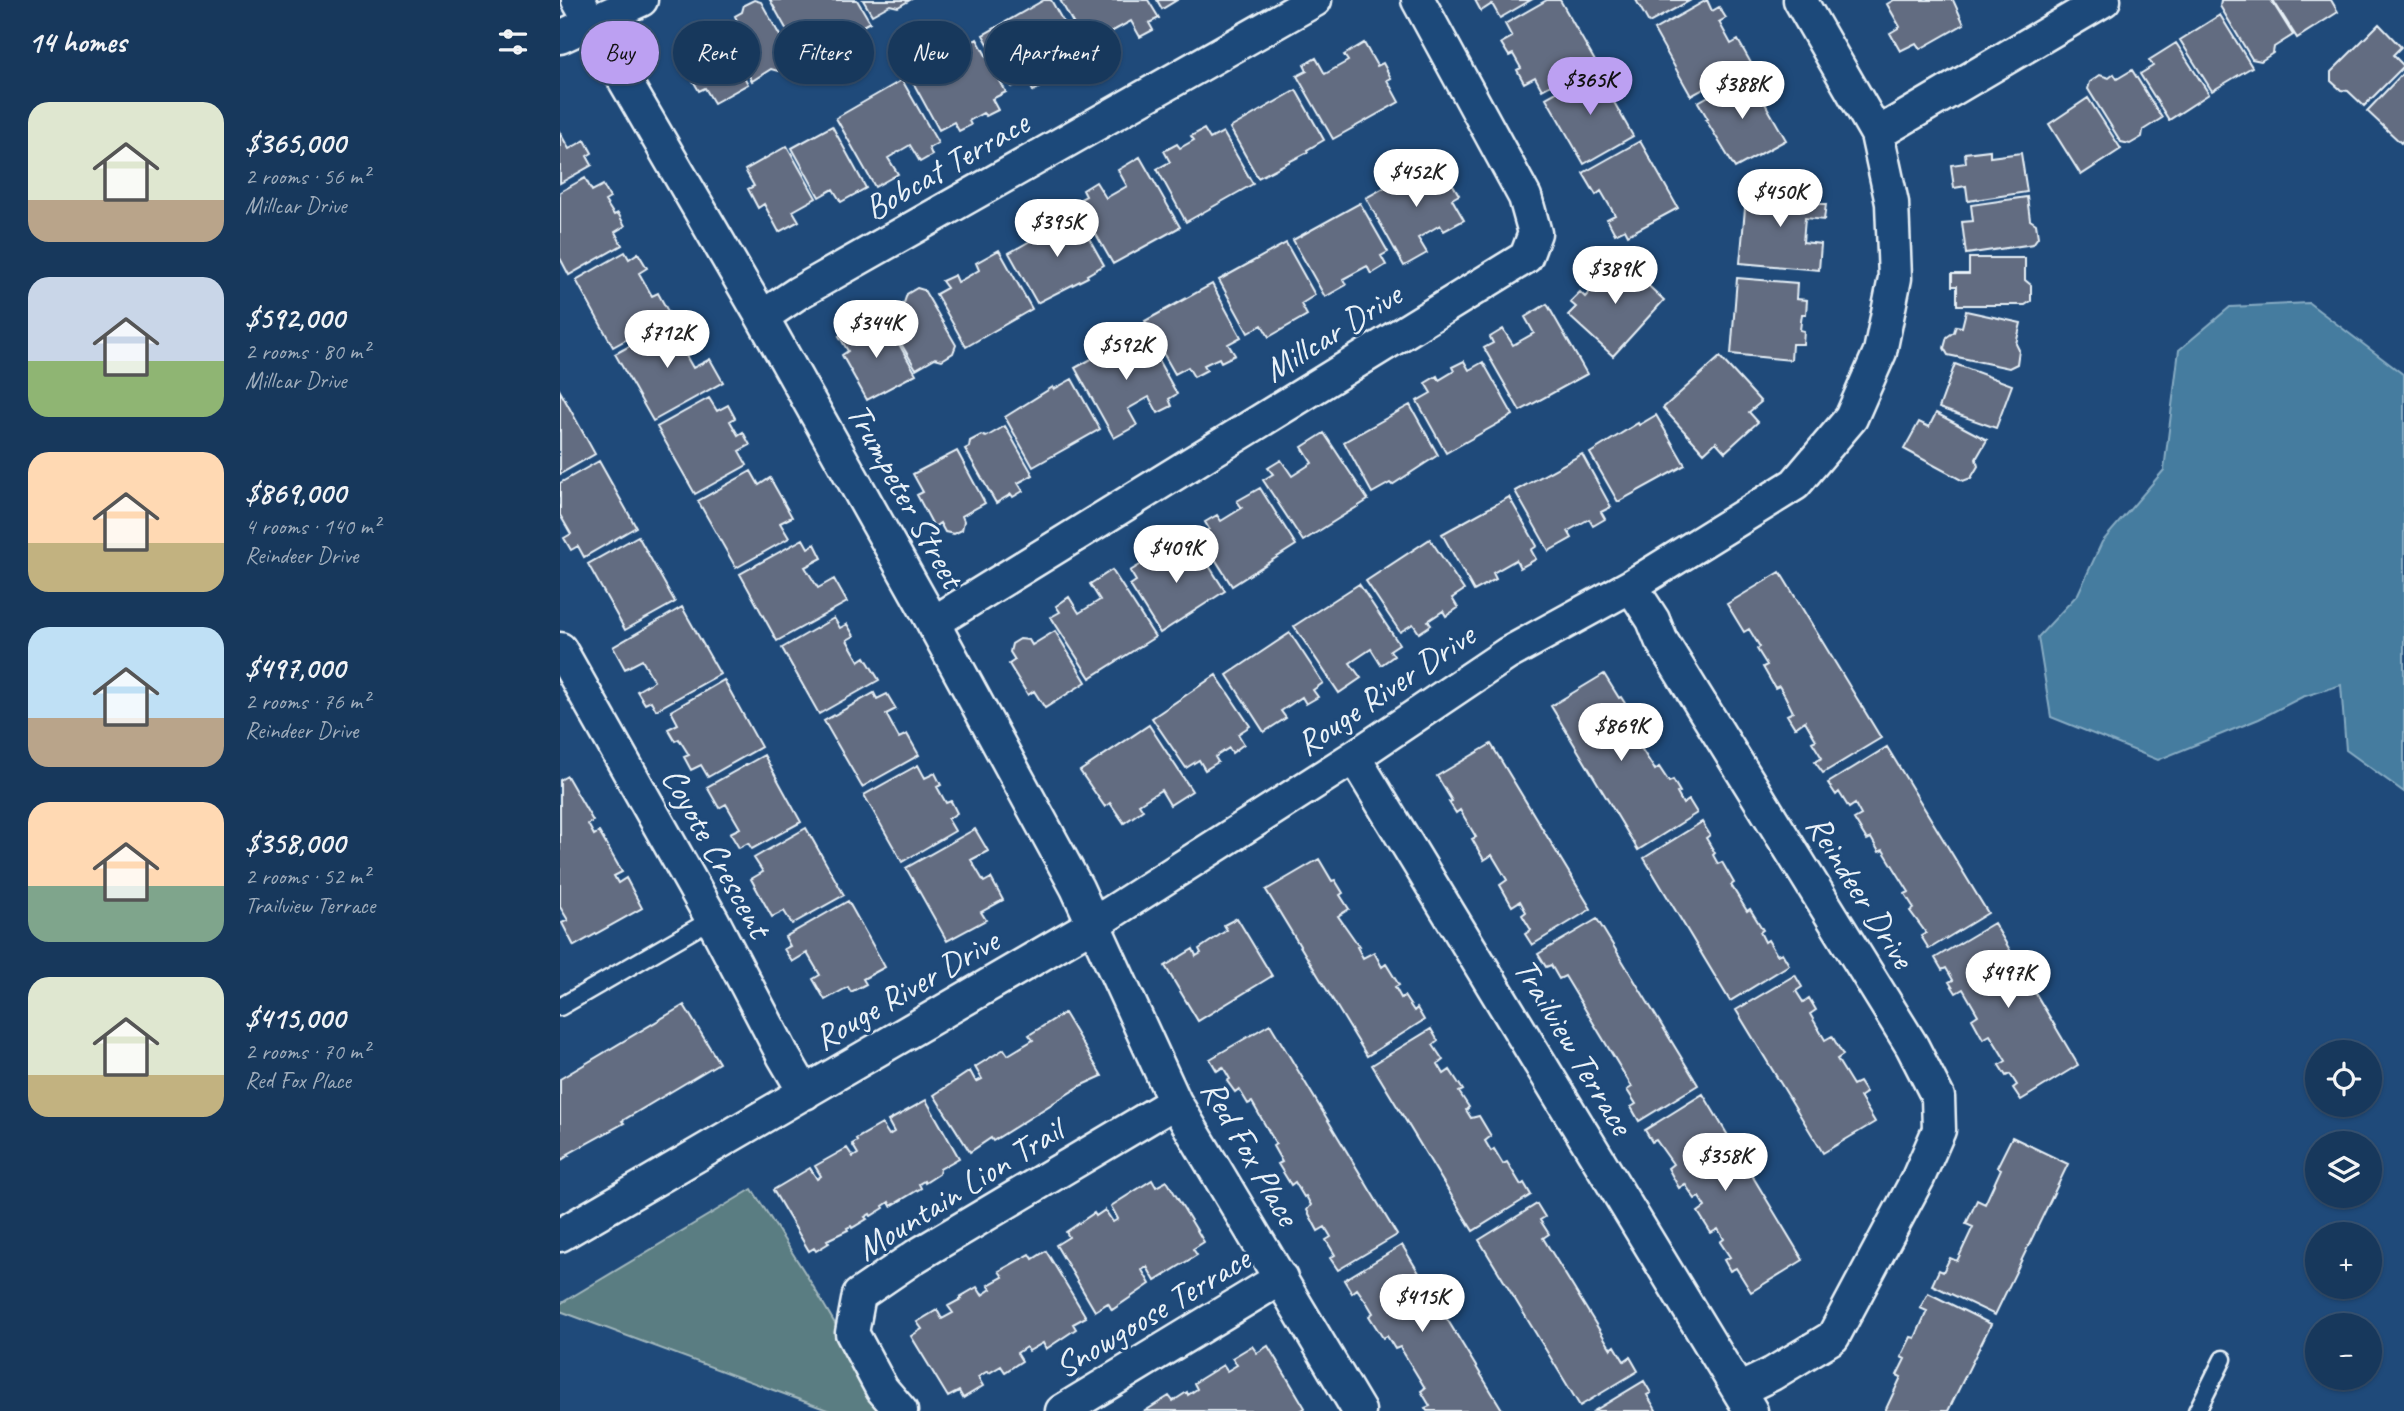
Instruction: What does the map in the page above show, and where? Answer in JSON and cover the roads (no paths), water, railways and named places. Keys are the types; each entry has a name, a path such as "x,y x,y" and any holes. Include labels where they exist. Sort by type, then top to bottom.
{"street":[{"path":"560,37 585,11 641,0"},
{"name":"Bobcat Terrace","path":"762,317 798,293 1315,0"},
{"name":"Millcar Drive","path":"933,622 1526,257 1535,233 1525,197 1418,0"},
{"name":"Rouge River Drive","path":"560,1235 1095,923 1354,757 1507,654 1631,586 1795,484 1851,418 1880,352 1895,278 1892,203 1877,134 1800,0"},
{"path":"1877,134 2104,0"},
{"name":"Trumpeter Street","path":"585,11 762,317 933,622 1095,923"},
{"name":"Reindeer Drive","path":"1631,586 1653,621 1661,640 1912,1046 1938,1097 1939,1130 1918,1178 1833,1337 1772,1374 1745,1400"},
{"name":"Coyote Crescent","path":"560,649 712,919 805,1093"},
{"name":"Trailview Terrace","path":"1354,757 1745,1400"},
{"name":"Red Fox Place","path":"1095,923 1175,1102 1359,1411"},
{"name":"Mountain Lion Trail","path":"901,1411 883,1389 852,1334 859,1295 916,1256 1175,1102"},
{"name":"Snowgoose Terrace","path":"1062,1411 1281,1278"}],"lane":[{"path":"561,1003 712,919"},
{"path":"2197,1411 2223,1359"}],"water":[{"path":"2309,303 2404,375 2404,792 2346,750 2341,685 2302,697 2259,719 2158,760 2051,717 2038,637 2078,594 2102,542 2164,470 2179,350 2230,307"}]}
